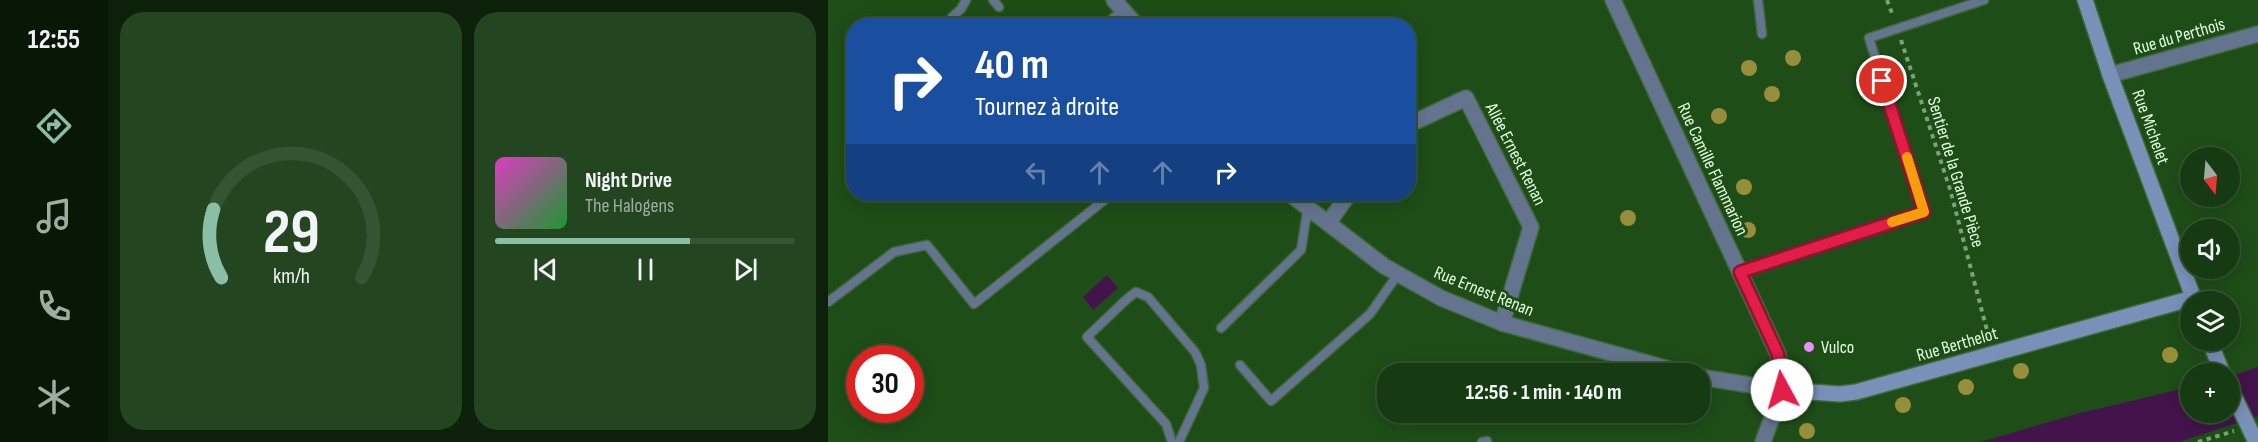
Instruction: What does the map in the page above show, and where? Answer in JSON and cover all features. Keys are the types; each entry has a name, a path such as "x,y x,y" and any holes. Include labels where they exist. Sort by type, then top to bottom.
{"street":[{"name":"Rue Camille Flammarion","path":"1612,0 1778,354 1782,390"},
{"name":"Rue Michelet","path":"2085,0 2110,75 2191,291"},
{"path":"1119,5 1130,18"},
{"name":"Rue du Perthois","path":"2110,75 2258,34"},
{"name":"Allée Ernest Renan","path":"1416,121 1466,98 1532,227 1502,323"},
{"name":"Rue Ernest Renan","path":"1300,201 1384,266 1441,298 1502,323 1647,363"},
{"path":"1328,223 1344,201"},
{"name":"Rue Berthelot","path":"1782,390 1840,394 1856,392 2180,304"},
{"path":"1710,379 1782,390 1763,442"},
{"path":"2240,409 2256,442"}],"lane":[{"path":"952,17 961,9 966,0"},
{"path":"1758,0 1762,34"},
{"path":"1740,272 1924,212 1869,38 1984,0"},
{"path":"1110,18 1119,5"},
{"path":"828,302 894,252 927,245 974,304 1103,201"},
{"path":"1221,328 1301,250 1308,207"},
{"path":"1240,365 1271,401 1370,314 1398,274"},
{"path":"1173,442 1166,424 1087,337 1137,292 1148,297 1195,352 1201,365 1204,388 1179,442"}],"path":[{"name":"Sentier de la Grande Pièce","path":"1887,0 1950,189 1993,354"},
{"path":"2198,442 2239,430"}],"shaded area":[{"path":"1107,275 1118,288 1093,310 1083,297"},
{"path":"2258,367 2258,416 2240,422 2240,373"},
{"path":"2180,389 2180,423 2237,423 2179,442 1981,442 2080,413"}],"slow traffic":[{"path":"1892,222 1924,212 1907,157"}],"place":[{"name":"Vulco","path":"1809,347"}],"route":[{"path":"1782,390 1778,354 1740,272 1924,212 1882,81"}]}
